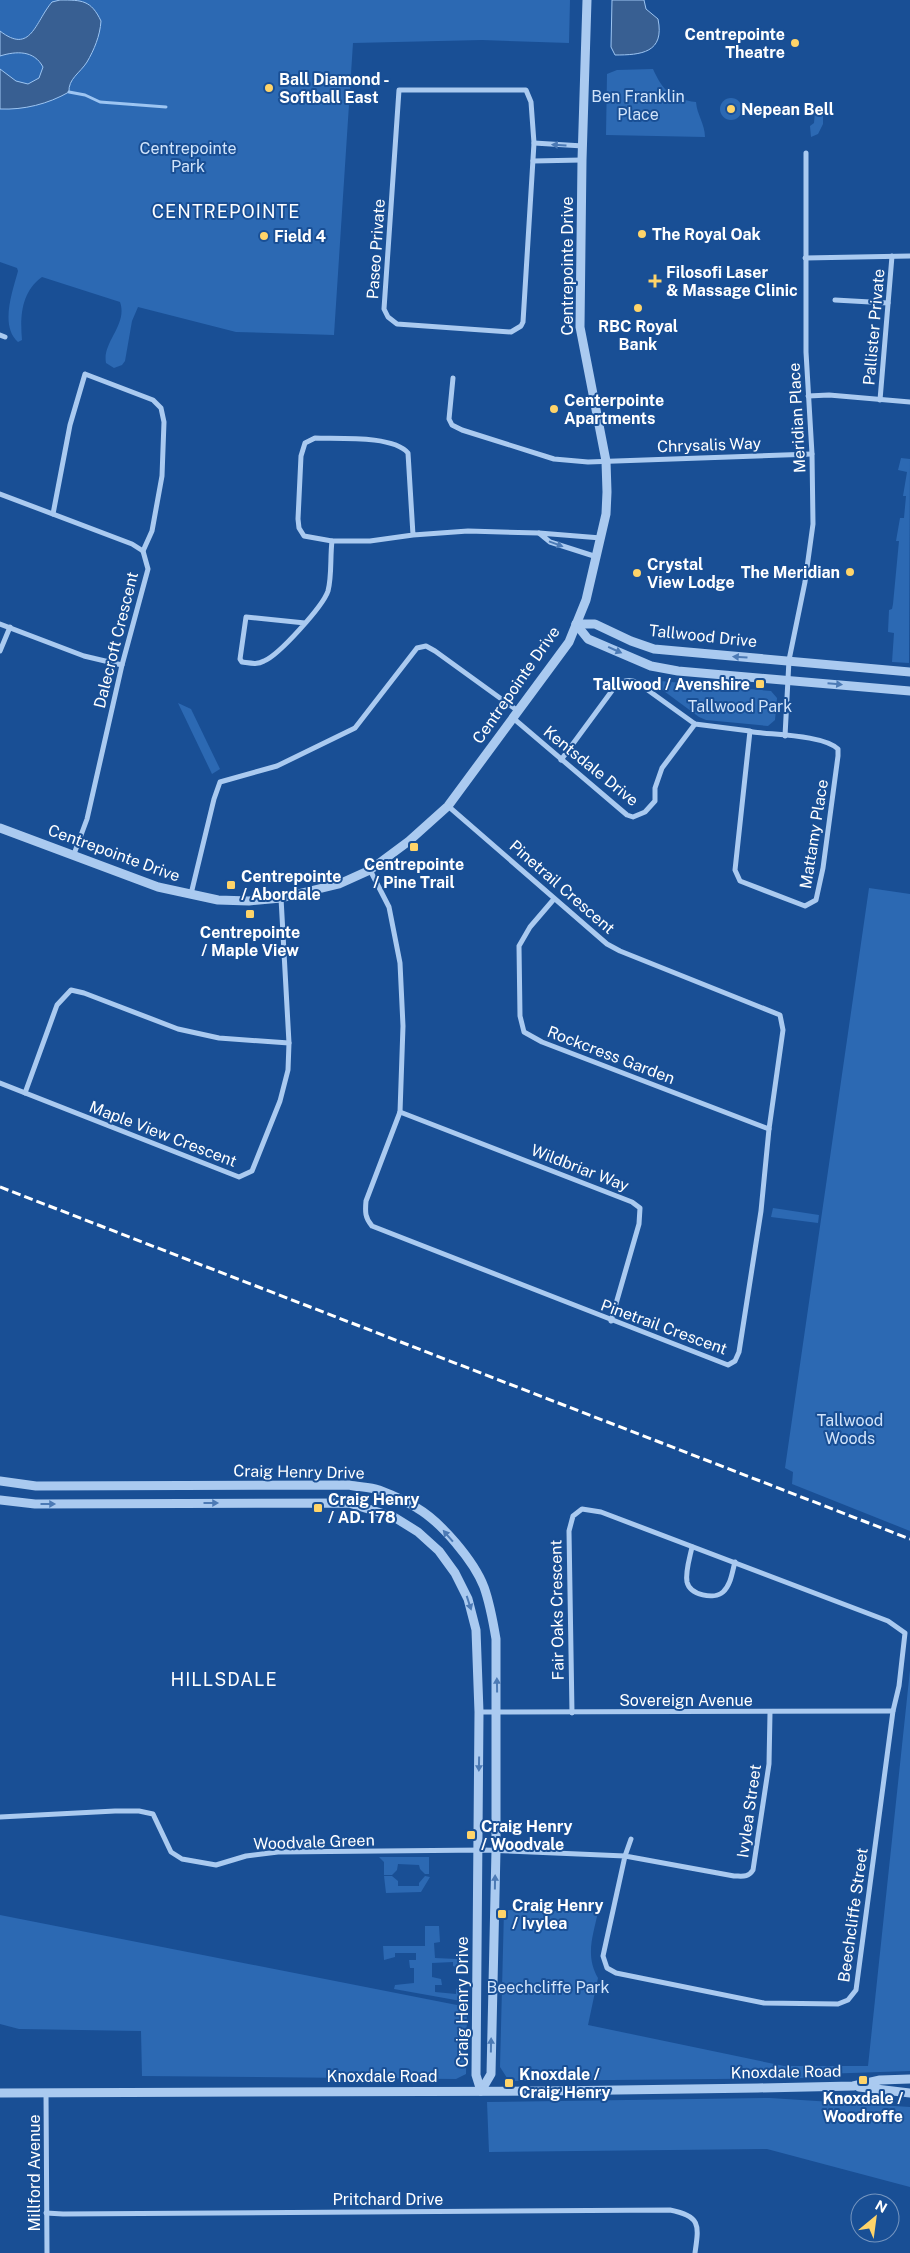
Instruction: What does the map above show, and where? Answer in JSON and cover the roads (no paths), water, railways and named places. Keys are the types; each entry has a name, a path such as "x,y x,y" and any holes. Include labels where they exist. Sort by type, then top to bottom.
{"street":[{"name":"Centrepointe Drive","path":"0,828 74,854 158,887 218,900 250,901 281,898 339,884 370,870 410,842 448,806 568,642 586,600 606,514 606,461 581,333 582,160 587,0"},
{"name":"Paseo Private","path":"399,90 526,90 531,102 534,143 523,322 521,326 511,332 397,324 392,321 384,309 399,90"},
{"path":"534,143 583,146"},
{"name":"Meridian Place","path":"785,736 789,660 805,582 813,524 805,258 806,153"},
{"path":"533,161 582,160"},
{"name":"Pallister Private","path":"880,400 892,256"},
{"name":"Pallister Private","path":"805,258 910,256"},
{"path":"835,300 888,303"},
{"path":"53,514 70,425 85,374 153,400 161,408 164,422 162,476 152,531 143,552"},
{"name":"Chrysalis Way","path":"453,378 450,419 452,424 462,430 554,459 606,461 812,454"},
{"name":"Pallister Private","path":"808,396 829,395 910,402"},
{"path":"413,535 407,451 394,443 386,442 314,438 305,443 302,452 299,528 304,536 332,541 370,542 413,535 468,531 539,533 601,538"},
{"name":"Dalecroft Crescent","path":"0,494 132,544 143,552 148,569 122,665 87,819 74,854"},
{"path":"539,533 550,542 597,557"},
{"path":"305,623 246,617 240,659 242,662 257,664 266,661 286,647 305,623 328,592 332,541"},
{"path":"0,624 84,656 122,665"},
{"name":"Tallwood Drive","path":"576,624 595,624 631,641 654,649 910,672"},
{"name":"Tallwood Drive","path":"576,624 588,638 651,666 678,671 910,691"},
{"path":"0,651 10,627"},
{"name":"Kentsdale Drive","path":"191,895 214,799 220,782 277,766 355,728 417,648 426,646 435,651 515,715 561,760 627,815 633,817 645,812 654,801 662,768 695,724"},
{"name":"Mattamy Place","path":"561,760 620,682 628,680 638,683 695,724 750,731 785,736 825,741 838,749 838,756 819,894 816,900 805,906 740,881 735,870 750,731"},
{"name":"Pinetrail Crescent","path":"370,870 389,907 400,963 402,1026 400,1112 366,1202 364,1212 367,1220 372,1226 611,1321 728,1365 735,1361 739,1352 761,1211 769,1129 783,1030 780,1015 620,951 608,944 448,806"},
{"name":"Maple View Crescent","path":"0,1084 240,1177 252,1171 280,1101 288,1070 289,1043 281,898"},
{"name":"Rockcress Garden","path":"554,898 530,927 519,946 520,1016 524,1032 542,1042 769,1129"},
{"path":"25,1093 57,1005 71,990 84,992 178,1029 219,1038 289,1043"},
{"name":"Wildbriar Way","path":"400,1112 632,1202 640,1208 639,1224 611,1321"},
{"name":"Craig Henry Drive","path":"0,1481 36,1486 349,1485 377,1490 418,1508 437,1524 470,1561 483,1584 492,1610 496,1639 496,1850 491,2074 481,2091"},
{"name":"Craig Henry Drive","path":"0,1500 35,1504 349,1503 394,1516 418,1532 439,1551 455,1573 468,1599 476,1630 480,1712 476,2075 481,2091"},
{"name":"Fair Oaks Crescent","path":"572,1713 569,1531 573,1516 582,1509 601,1512 888,1621 905,1633 899,1686 893,1712"},
{"path":"692,1547 686,1577 691,1591 705,1595 719,1595 725,1590 730,1580 734,1562"},
{"name":"Sovereign Avenue","path":"480,1712 770,1713 864,1710 893,1712"},
{"name":"Beechcliffe Street","path":"625,1856 604,1956 607,1968 616,1973 764,2004 838,2004 848,2000 856,1990 893,1712"},
{"name":"Ivylea Street","path":"478,1850 625,1856 734,1876 751,1875 769,1764 770,1713"},
{"name":"Woodvale Green","path":"0,1817 115,1811 153,1814 171,1852 176,1857 216,1865 246,1856 278,1852 478,1850"},
{"path":"625,1856 631,1839"},
{"name":"Knoxdale Road","path":"853,2086 880,2080 910,2079"},
{"name":"Knoxdale Road","path":"0,2093 481,2091 853,2086 910,2093"},
{"name":"Millford Avenue","path":"46,2092 47,2253"},
{"name":"Pritchard Drive","path":"46,2213 670,2210 688,2213 696,2222 698,2234 695,2253"}],"waterway":[{"path":"69,92 85,95 100,102 166,107"}],"railway":[{"path":"0,1187 910,1539"}],"place":[{"name":"Centrepointe Theatre","path":"795,43"},
{"name":"Ball Diamond - Softball East","path":"269,88"},
{"name":"Nepean Bell","path":"731,109"},
{"name":"The Royal Oak","path":"642,234"},
{"name":"Field 4","path":"264,236"},
{"name":"Filosofi Laser & Massage Clinic","path":"655,281"},
{"name":"RBC Royal Bank","path":"638,308"},
{"name":"Centerpointe Apartments","path":"554,409"},
{"name":"The Meridian","path":"850,572"},
{"name":"Crystal View Lodge","path":"637,573"},
{"name":"Tallwood / Avenshire","path":"760,684"},
{"name":"Centrepointe / Pine Trail","path":"414,847"},
{"name":"Centrepointe / Abordale","path":"231,885"},
{"name":"Centrepointe / Maple View","path":"250,914"},
{"name":"Craig Henry / AD. 178","path":"318,1508"},
{"name":"Craig Henry / Woodvale","path":"471,1835"},
{"name":"Craig Henry / Ivylea","path":"502,1914"},
{"name":"Knoxdale / Woodroffe","path":"863,2080"},
{"name":"Knoxdale / Craig Henry","path":"509,2083"}],"district":[{"name":"CENTREPOINTE","path":"226,211"},
{"name":"HILLSDALE","path":"224,1679"}],"park label":[{"name":"Ben Franklin Place","path":"638,105"},
{"name":"Centrepointe Park","path":"188,157"},
{"name":"Tallwood Park","path":"740,706"},
{"name":"Tallwood Woods","path":"850,1429"},
{"name":"Beechcliffe Park","path":"548,1987"}]}
